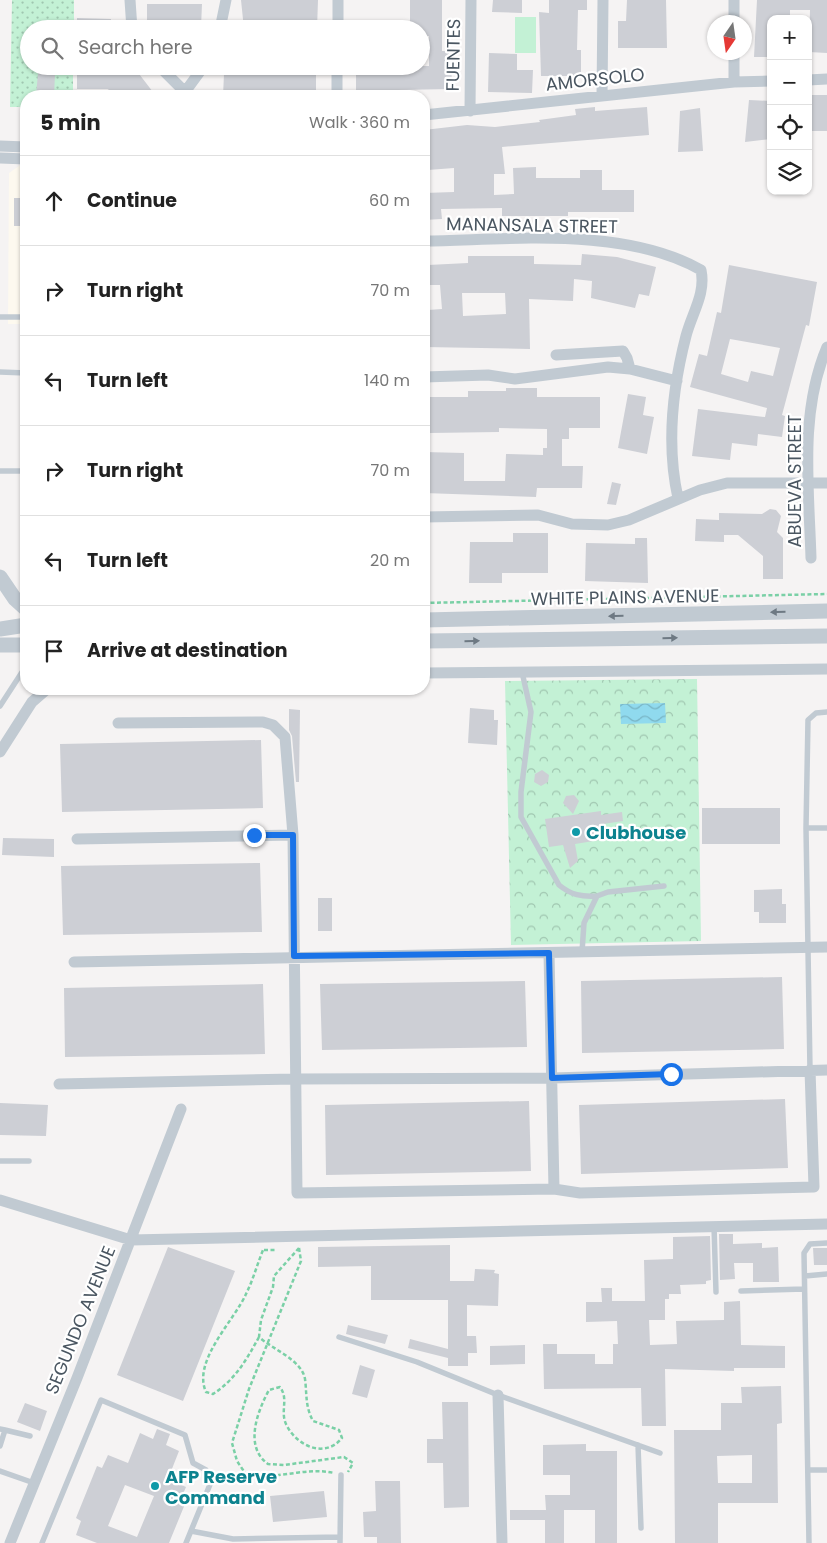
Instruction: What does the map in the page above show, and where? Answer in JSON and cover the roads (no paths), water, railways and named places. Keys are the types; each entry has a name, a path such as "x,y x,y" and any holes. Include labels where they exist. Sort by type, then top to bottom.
{"street":[{"path":"130,0 131,20"},
{"path":"222,20 226,0"},
{"path":"338,0 338,20"},
{"name":"FUENTES","path":"470,111 471,0"},
{"path":"602,96 603,0"},
{"path":"734,0 734,15"},
{"path":"734,60 734,82"},
{"path":"167,75 181,90"},
{"path":"189,90 198,75"},
{"path":"337,75 337,90"},
{"path":"812,80 827,79"},
{"name":"AMORSOLO","path":"430,114 734,82 767,81"},
{"path":"0,146 20,146"},
{"path":"0,158 20,158"},
{"name":"MANANSALA STREET","path":"430,241 577,239 625,243 701,270 703,280 701,294 686,334 677,381 670,444 678,498"},
{"name":"ABUEVA STREET","path":"811,558 807,445 810,410 817,370 827,347"},
{"path":"556,355 623,351 630,369"},
{"path":"430,377 488,375 515,378 608,367 630,369 677,381"},
{"path":"430,517 538,515 572,524 608,525 629,520 700,490 728,484 827,483"},
{"path":"0,577 20,604"},
{"name":"WHITE PLAINS AVENUE","path":"430,620 827,611"},
{"path":"448,620 448,641"},
{"path":"0,629 20,626"},
{"path":"430,641 827,636"},
{"path":"0,645 20,645"},
{"path":"430,673 827,669"},
{"path":"0,752 32,702 40,695"},
{"path":"118,723 263,722 273,726 285,738 293,835 294,1079 297,1193 554,1189 580,1193 814,1187 810,1070"},
{"path":"77,838 293,835"},
{"path":"74,962 294,956 827,947"},
{"path":"549,953 554,1189"},
{"path":"59,1084 294,1079 552,1078 827,1070"},
{"name":"SEGUNDO AVENUE","path":"10,1543 131,1240 181,1109"},
{"path":"0,1200 131,1240 827,1224"},
{"path":"498,1395 502,1543"}],"lane":[{"path":"0,317 20,317"},
{"path":"0,372 20,373"},
{"path":"0,471 20,471"},
{"path":"522,672 531,712 521,792 522,817 559,885 567,892 597,896 608,892 664,886"},
{"path":"0,706 20,675"},
{"path":"810,1070 806,828 808,720 816,713 827,712"},
{"path":"806,828 827,828"},
{"path":"582,952 584,923 597,896"},
{"path":"0,1160 29,1161"},
{"path":"714,1226 716,1292"},
{"path":"809,1543 804,1253 810,1244 827,1244"},
{"path":"804,1276 827,1274"},
{"path":"741,1291 804,1289"},
{"path":"339,1337 417,1362 498,1395 660,1453"},
{"path":"42,1543 101,1400 184,1435 193,1464 206,1470 210,1482 186,1543"},
{"path":"0,1446 3,1429 30,1436"},
{"path":"638,1445 641,1528"},
{"path":"808,1470 827,1470"},
{"path":"0,1471 34,1483"},
{"path":"191,1531 233,1538 340,1540 341,1475"}],"water":[{"path":"665,703 666,723 621,724 620,704"}],"place":[{"name":"Clubhouse","path":"576,832"},
{"name":"AFP Reserve Command","path":"155,1486"}]}
